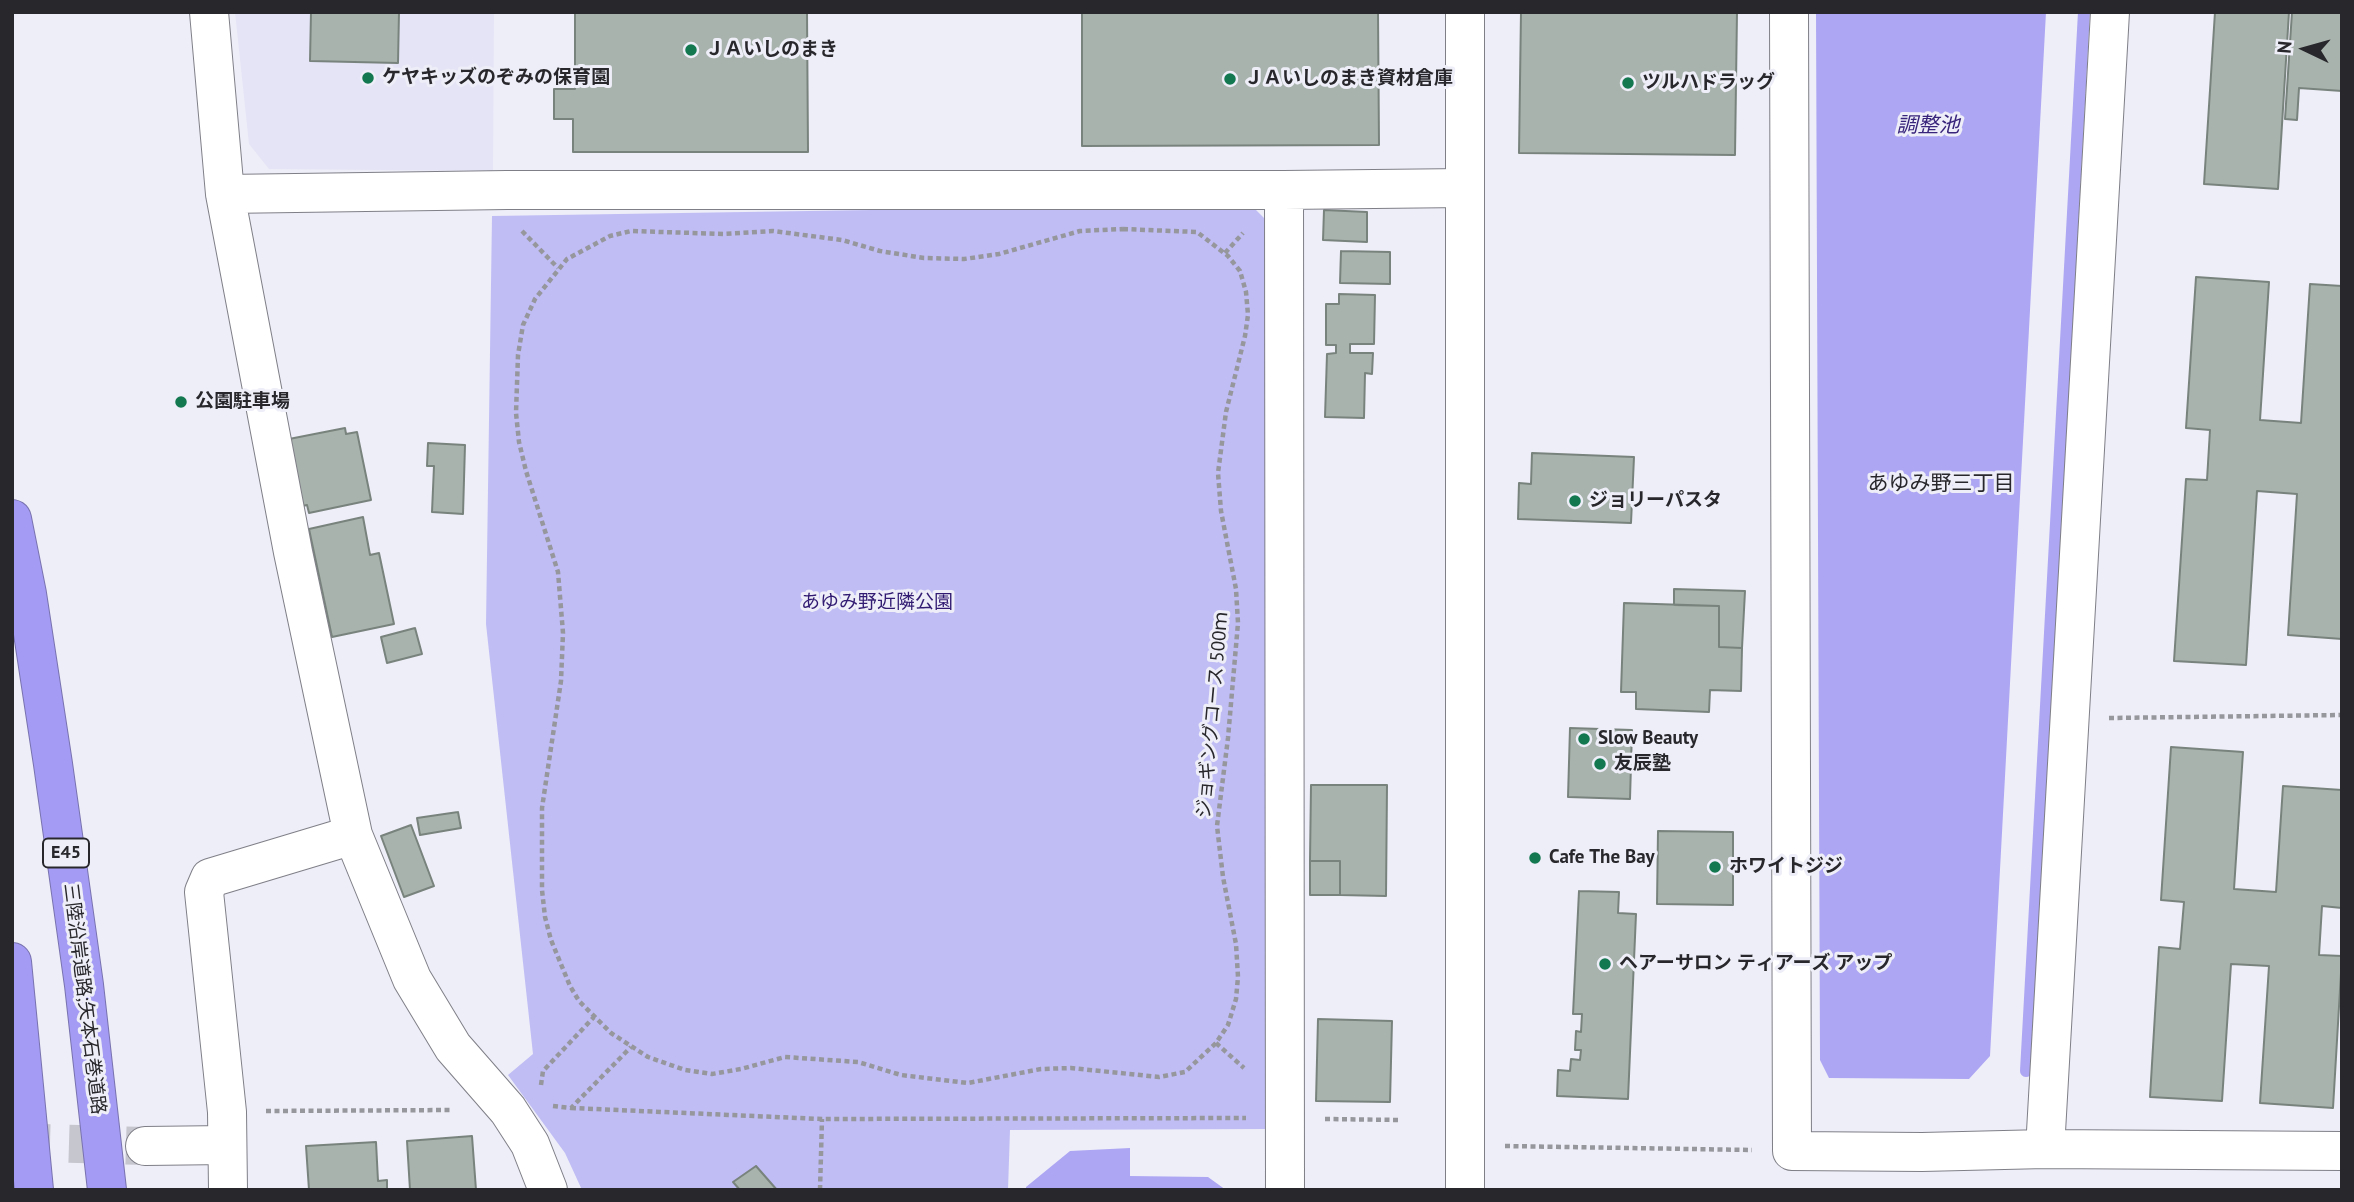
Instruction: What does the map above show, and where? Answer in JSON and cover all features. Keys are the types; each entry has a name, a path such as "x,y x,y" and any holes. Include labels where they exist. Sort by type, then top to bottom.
{"highway":[{"name":"三陸沿岸道路;矢本石巻道路","path":"12,519 53,764 84,985 107,1190"},
{"path":"12,962 34,1190"}],"street":[{"path":"209,12 225,194 293,552 353,835 412,979 453,1047 524,1102 530,1144 548,1190"},
{"path":"1465,12 1465,1190"},
{"path":"1789,12 1792,1151 2342,1151"},
{"path":"2045,1149 2110,12"},
{"path":"225,194 507,190 1464,188"},
{"path":"1284,190 1285,1190"},
{"path":"228,1190 226,1129 205,891 211,878 353,835"},
{"path":"145,1146 226,1129"}],"path":[{"name":"ジョギングコース 500ｍ","path":"631,231 724,234 773,231 842,240 902,255 964,259 999,254 1080,231 1197,232 1228,256 1240,271 1246,292 1248,315 1226,412 1217,473 1221,511 1236,589 1238,623 1217,826 1223,877 1236,944 1238,977 1236,999 1228,1024 1216,1043 1185,1072 1159,1077 1071,1068 1041,1069 968,1083 901,1075 858,1062 785,1057 712,1074 665,1065 631,1047 594,1017 570,986 551,940 542,890 542,808 561,681 563,633 558,572 526,471 516,412 518,355 523,325 549,278 567,259 589,246 610,236 631,231"},
{"path":"2070,719 2342,715"},
{"path":"226,1129 524,1102 543,1071 594,1017"},
{"path":"572,1108 631,1047"},
{"path":"550,1105 822,1119 1401,1119"},
{"path":"820,1190 822,1119"},
{"path":"1501,1146 1756,1150"}],"shaded area":[{"name":"ケヤキッズのぞみの保育園","path":"235,12 494,12 493,171 269,169 249,144"}],"green space":[{"name":"あゆみ野近隣公園","path":"1250,204 1270,224 1268,1129 1010,1130 1008,1190 582,1190 565,1153 508,1075 533,1054 486,624 492,216"}],"water":[{"name":"調整池","path":"1816,12 2046,12 1990,1056 1969,1079 1829,1078 1820,1060"},
{"path":"1130,1148 1130,1176 1208,1177 1226,1190 1026,1190 1026,1187 1070,1151"}],"building":[{"path":"311,12 399,12 398,63 310,61"},
{"name":"ＪＡいしのまき","path":"575,12 807,12 808,152 573,152 573,119 554,119 554,89 575,89"},
{"name":"ＪＡいしのまき資材倉庫","path":"1082,12 1378,12 1379,145 1082,146"},
{"name":"ツルハドラッグ","path":"1521,12 1737,12 1735,155 1519,153"},
{"path":"2215,12 2289,12 2278,189 2204,184"},
{"path":"2292,12 2342,12 2342,91 2299,88 2297,120 2285,119"},
{"path":"1324,210 1367,212 1367,242 1323,240"},
{"path":"1341,251 1390,252 1390,284 1340,283"},
{"path":"2196,277 2269,282 2260,420 2301,423 2310,284 2342,286 2342,639 2288,635 2297,494 2257,491 2246,665 2174,661 2186,479 2207,480 2210,430 2186,428"},
{"path":"1339,294 1375,295 1374,344 1350,344 1350,353 1373,353 1372,374 1365,373 1364,418 1325,417 1327,354 1336,353 1336,345 1326,345 1326,304 1339,304"},
{"path":"345,428 346,434 357,432 371,500 309,513 307,505 298,507 284,440"},
{"path":"428,443 465,445 463,514 432,512 434,466 427,466"},
{"name":"ジョリーパスタ","path":"1532,453 1634,457 1631,523 1518,519 1519,483 1531,484"},
{"path":"363,517 370,555 379,553 394,624 332,637 309,529"},
{"path":"1674,589 1745,591 1742,648 1719,647 1719,606 1674,605"},
{"path":"1624,603 1719,606 1719,647 1742,648 1741,691 1710,690 1709,712 1636,709 1636,692 1621,692"},
{"path":"415,628 422,654 387,663 381,637"},
{"name":"友辰塾","path":"1570,728 1632,730 1630,799 1568,797"},
{"path":"2171,747 2243,752 2234,889 2276,892 2283,786 2342,790 2342,908 2322,906 2319,955 2342,956 2333,1108 2260,1103 2269,966 2231,964 2222,1101 2150,1097 2159,947 2180,949 2184,902 2161,900"},
{"path":"1311,785 1387,785 1386,896 1340,895 1340,861 1310,861"},
{"path":"458,812 461,828 420,835 417,818"},
{"path":"411,825 434,886 404,897 381,836"},
{"path":"1658,831 1733,832 1733,905 1657,904"},
{"path":"1310,861 1340,861 1340,895 1310,895"},
{"name":"ヘアーサロン ティアーズ アップ","path":"1579,891 1619,892 1618,913 1636,914 1628,1099 1557,1096 1558,1070 1570,1071 1571,1059 1580,1060 1581,1050 1575,1050 1576,1031 1581,1032 1582,1014 1573,1014"},
{"path":"1318,1019 1392,1021 1390,1102 1316,1101"},
{"path":"472,1136 476,1190 410,1190 407,1141"},
{"path":"376,1142 378,1181 387,1180 387,1190 309,1190 306,1146"},
{"path":"756,1166 777,1190 740,1190 733,1182"}],"waterway":[{"path":"2026,1071 2084,12"}],"tunnel":[{"path":"12,1142 145,1146"}],"place":[{"name":"ＪＡいしのまき","path":"691,50"},
{"name":"ケヤキッズのぞみの保育園","path":"368,78"},
{"name":"ＪＡいしのまき資材倉庫","path":"1230,79"},
{"name":"ツルハドラッグ","path":"1628,83"},
{"name":"公園駐車場","path":"181,402"},
{"name":"ジョリーパスタ","path":"1575,501"},
{"name":"Slow Beauty","path":"1584,739"},
{"name":"友辰塾","path":"1600,764"},
{"name":"Cafe The Bay","path":"1535,858"},
{"name":"ホワイトジジ","path":"1715,867"},
{"name":"ヘアーサロン ティアーズ アップ","path":"1605,964"}],"district":[{"name":"あゆみ野三丁目","path":"1941,484"}]}
